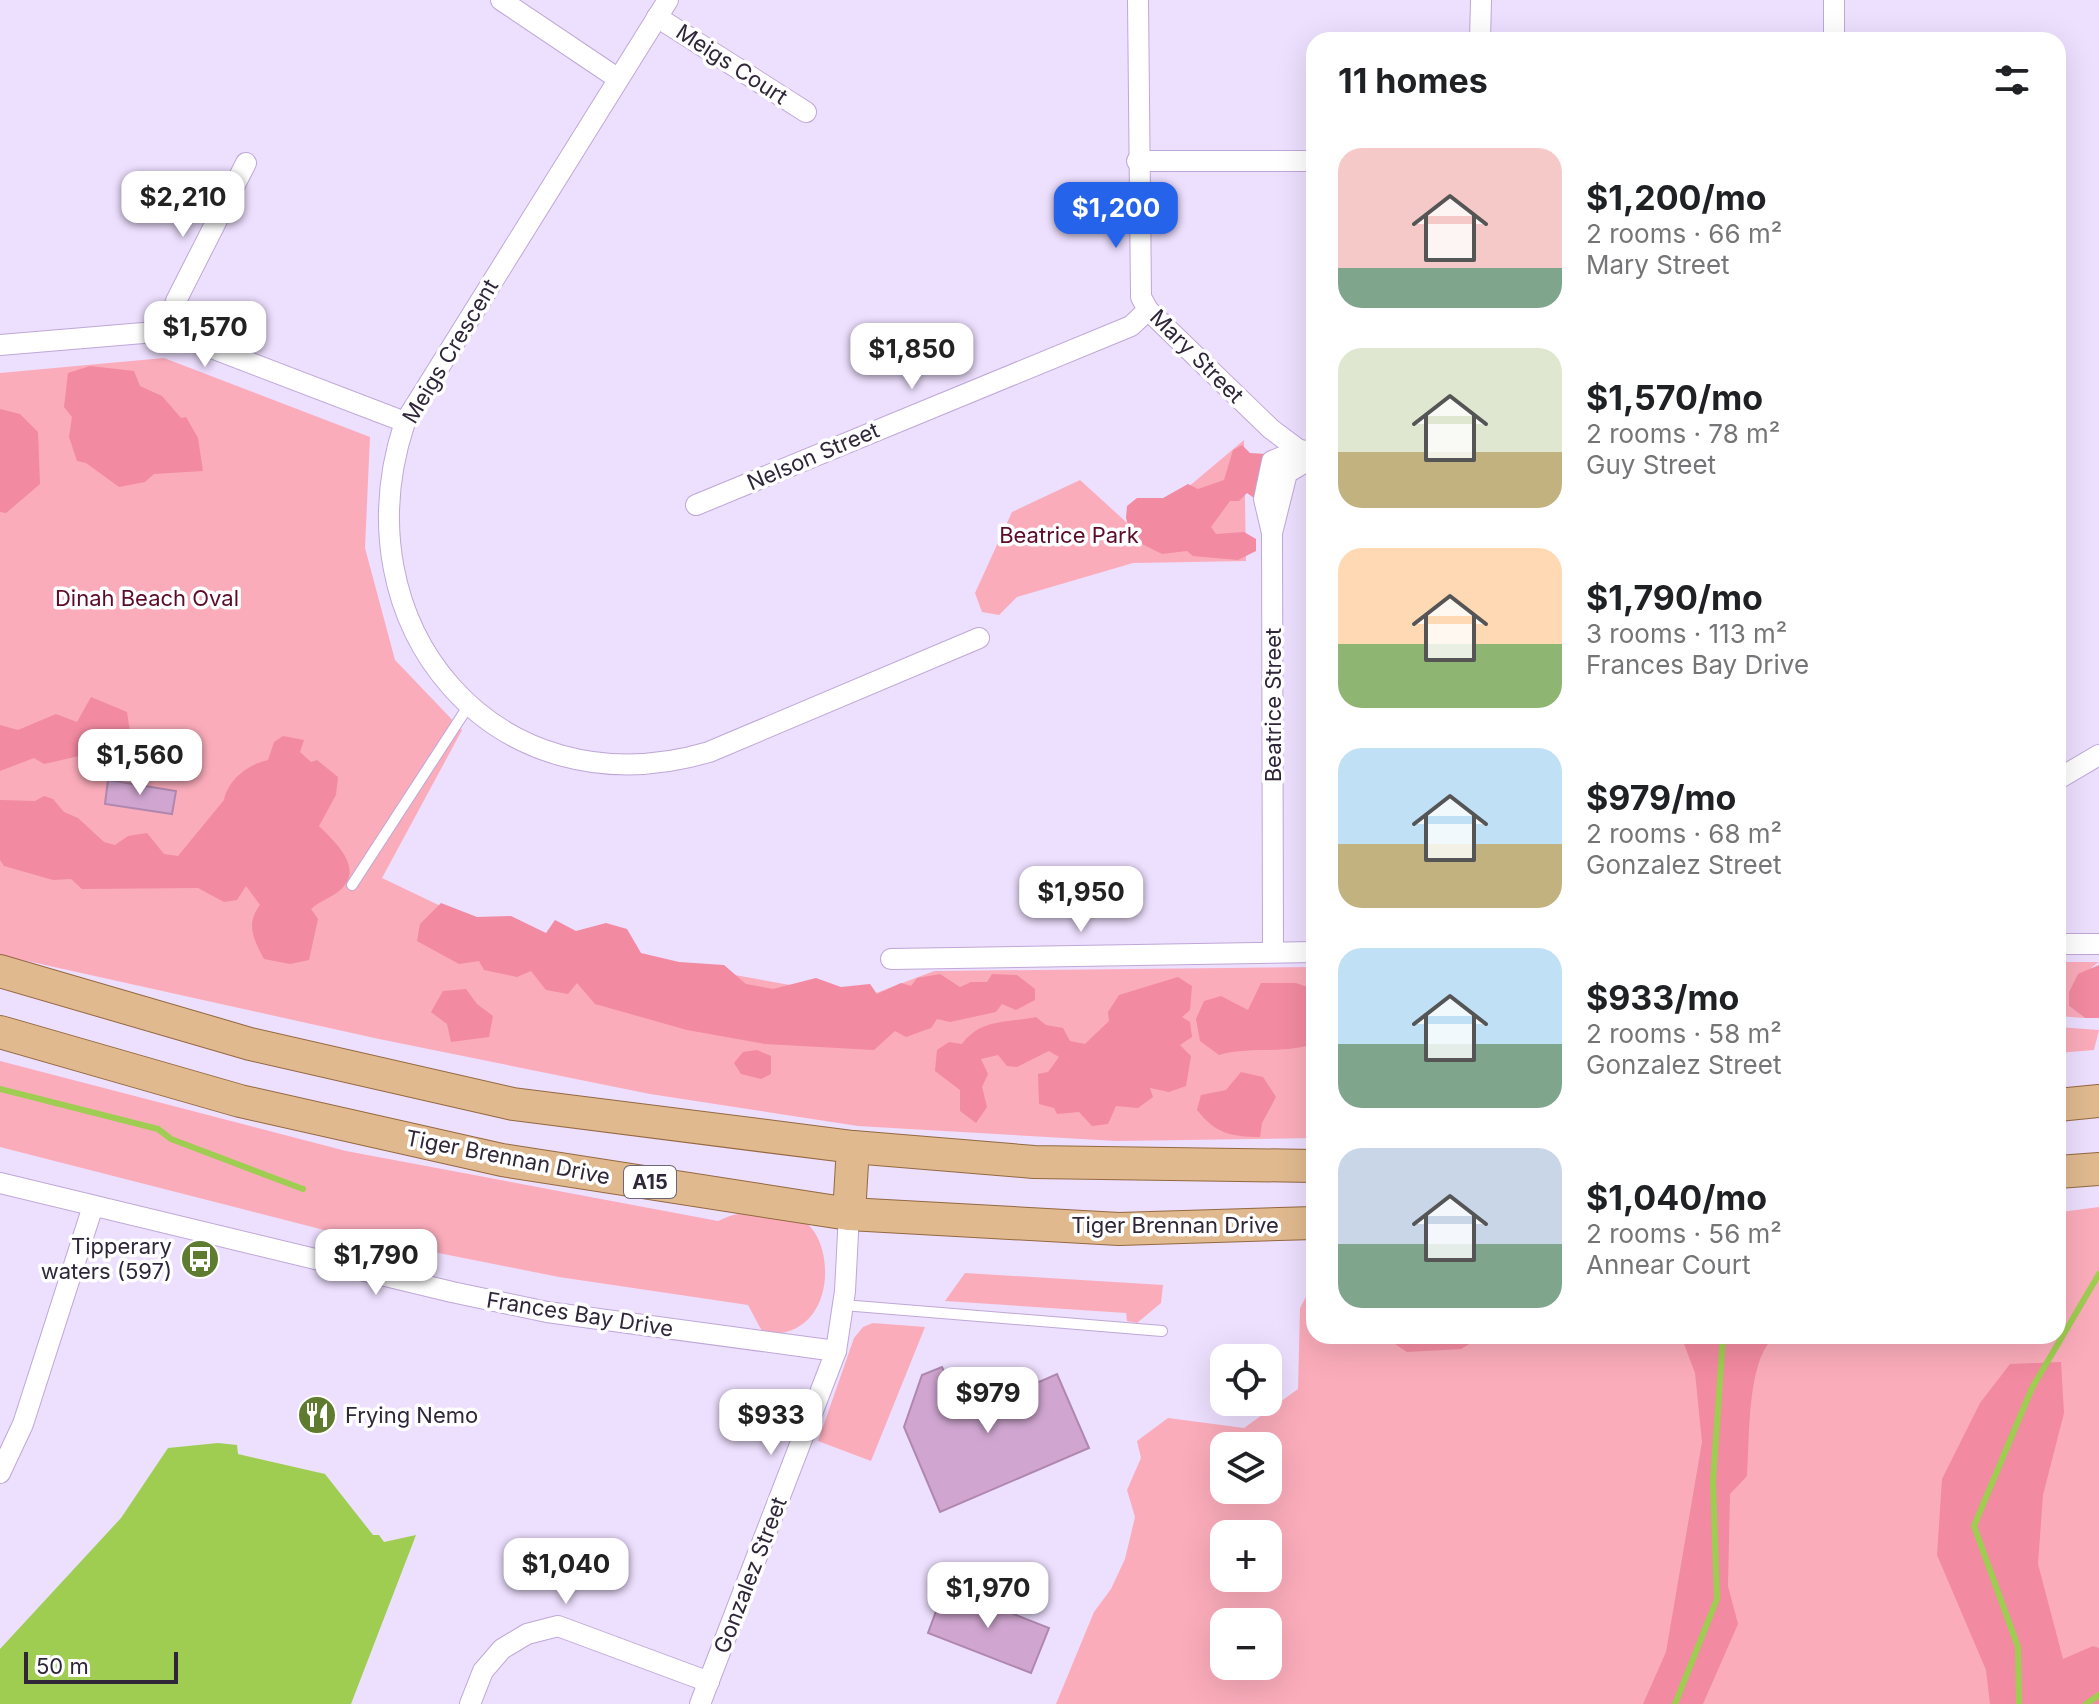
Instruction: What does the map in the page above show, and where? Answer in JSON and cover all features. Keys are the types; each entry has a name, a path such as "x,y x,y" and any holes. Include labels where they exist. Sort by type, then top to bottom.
{"main road":[{"path":"0,971 250,1044 513,1104 853,1147 1034,1162 1306,1166"},
{"path":"0,1021 25,1028 53,1048"},
{"name":"Tiger Brennan Drive","path":"0,1032 240,1101 502,1160 849,1214 1119,1229 1306,1223"},
{"path":"2066,1104 2099,1101"},
{"path":"849,1214 853,1147"},
{"path":"2066,1171 2099,1169"}],"street":[{"path":"501,0 617,78"},
{"name":"Mary Street","path":"1138,0 1139,286 1148,310 1291,452"},
{"path":"1480,32 1481,0"},
{"path":"1834,0 1834,32"},
{"name":"Meigs Crescent","path":"663,8 405,422 388,489 393,571 417,640 447,684 496,726 562,756 602,765 654,764 709,752 979,638"},
{"name":"Meigs Court","path":"663,8 806,112"},
{"path":"1137,161 1306,161"},
{"path":"167,331 176,301 246,163"},
{"name":"Nelson Street","path":"696,505 1131,326 1148,310"},
{"path":"0,345 167,331 405,422"},
{"name":"Beatrice Street","path":"1273,952 1272,533 1291,452"},
{"path":"2066,774 2099,755"},
{"path":"2066,944 2099,944"},
{"path":"891,959 1306,952"},
{"name":"Frances Bay Drive","path":"0,1183 547,1312 836,1351"},
{"path":"0,1473 23,1424 93,1206"},
{"name":"Gonzalez Street","path":"700,1703 836,1351 843,1305 849,1214"},
{"path":"470,1704 483,1671 502,1649 527,1634 558,1626 709,1682"}],"lane":[{"path":"352,885 469,705"},
{"path":"843,1305 1162,1331"}],"green space":[{"name":"Dinah Beach Oval","path":"164,358 370,437 365,548 395,660 462,730 382,878 495,932 863,998 934,971 1306,967 1306,1138 1116,1141 858,1126 650,1094 379,1039 0,955 0,373"},
{"name":"Beatrice Park","path":"1244,440 1246,561 1133,563 1017,597 999,615 982,612 975,593 1012,512 1080,480 1136,531"},
{"path":"2066,962 2099,962 2092,967 2069,1006 2085,1018 2066,1017"},
{"path":"2066,1028 2099,1030 2094,1050 2066,1052"},
{"path":"0,1061 346,1151 718,1221 744,1213 799,1219 814,1231 822,1247 824,1287 817,1306 805,1322 787,1332 763,1333 748,1305 559,1277 328,1231 0,1147"},
{"path":"2099,1207 2099,1704 1056,1704 1094,1612 1111,1589 1125,1559 1135,1517 1127,1490 1141,1458 1137,1441 1168,1418 1244,1428 1261,1416 1282,1416 1282,1401 1298,1389 1300,1308 1306,1297 1306,1344 2066,1344 2066,1211"},
{"path":"965,1273 1163,1285 1161,1303 1137,1323 1127,1321 1126,1313 945,1301"},
{"path":"873,1323 925,1327 871,1461 818,1441 854,1338 863,1327"}],"shaded area":[{"path":"90,366 134,371 140,386 162,396 181,418 186,417 198,438 203,471 154,474 145,482 119,487 86,463 77,461 69,437 72,417 64,407 68,373"},
{"path":"0,409 20,414 38,432 40,484 6,513 0,512"},
{"path":"1242,445 1250,453 1266,454 1264,480 1254,498 1247,493 1239,501 1230,501 1211,527 1216,534 1244,532 1256,539 1256,551 1238,560 1193,556 1187,551 1162,554 1132,539 1126,518 1127,506 1137,498 1163,498 1188,484 1198,489 1224,480 1233,450"},
{"path":"91,697 127,712 133,752 92,750 84,744 79,756 44,764 34,758 0,771 0,725 18,730 56,714 77,722"},
{"path":"283,736 304,740 300,752 311,762 317,760 338,777 336,795 319,826 339,848 349,865 347,883 311,909 318,919 309,960 290,964 264,959 254,939 252,925 260,905 246,886 237,900 224,902 198,888 82,889 71,879 53,880 4,866 0,860 0,800 35,801 44,796 53,799 64,812 78,818 104,842 115,845 128,836 147,833 164,854 178,856 224,800 235,779 247,769 268,760 274,742"},
{"path":"441,903 477,917 511,916 546,933 555,920 576,931 606,923 627,929 641,953 679,962 724,965 746,984 773,989 816,978 841,987 870,984 877,994 901,983 911,986 917,978 940,974 960,987 971,982 987,982 992,974 1017,975 1035,989 1035,1000 1016,1010 1002,1004 996,1012 950,1022 937,1019 931,1028 906,1037 895,1031 874,1050 765,1044 687,1030 595,1004 577,983 568,994 546,990 531,971 517,977 484,970 479,961 459,964 417,941 420,924"},
{"path":"2099,965 2099,1018 2085,1018 2069,1006 2069,992 2078,974"},
{"path":"1178,977 1192,986 1190,1010 1182,1017 1190,1022 1192,1037 1180,1045 1191,1056 1186,1086 1169,1092 1150,1088 1153,1097 1138,1108 1116,1106 1108,1124 1092,1126 1079,1112 1057,1114 1054,1108 1039,1104 1038,1074 1048,1072 1059,1057 1049,1051 1017,1067 1007,1066 998,1055 981,1059 988,1074 982,1087 987,1107 976,1123 960,1111 960,1090 935,1071 937,1050 949,1042 962,1044 978,1030 996,1023 1036,1017 1046,1025 1063,1028 1070,1041 1085,1044 1109,1021 1108,1012 1119,995"},
{"path":"1261,983 1296,983 1306,987 1306,1046 1219,1055 1200,1041 1196,1019 1204,1001 1221,996 1248,1010"},
{"path":"466,989 477,1004 493,1016 489,1037 451,1042 447,1024 431,1012 443,991"},
{"path":"757,1050 771,1056 771,1074 761,1079 741,1074 734,1063 743,1052"},
{"path":"1241,1072 1263,1077 1276,1097 1262,1123 1260,1137 1240,1136 1217,1129 1197,1110 1201,1095 1226,1090"},
{"path":"1395,1344 1469,1344 1461,1349 1407,1352"},
{"path":"1684,1344 1769,1344 1754,1381 1747,1476 1730,1494 1728,1586 1738,1624 1703,1704 1643,1704 1666,1652 1702,1442 1695,1373"},
{"path":"2061,1362 2064,1413 2043,1495 2038,1564 2063,1659 2093,1646 2099,1648 2099,1704 1990,1704 1986,1670 1937,1555 1942,1479 1980,1403 2010,1364"},
{"path":"218,1443 237,1445 238,1454 325,1474 373,1535 379,1535 384,1542 416,1535 351,1704 0,1704 0,1649 121,1518 168,1448"}],"building":[{"path":"108,780 176,791 172,814 105,804"},
{"path":"942,1367 956,1397 998,1381 1005,1397 1057,1374 1089,1448 940,1512 904,1427 922,1375"},
{"path":"945,1587 1049,1628 1031,1673 928,1633"}],"waterway":[{"path":"0,1089 158,1129 171,1139 303,1189"},
{"path":"2066,1330 2099,1274"},
{"path":"1675,1704 1717,1599 1713,1481 1722,1344"},
{"path":"2019,1704 2018,1647 1974,1526 2032,1388 2058,1344"},
{"path":"2086,1704 2099,1695"}],"place":[{"name":"Tipperary waters (597)","path":"200,1259"},
{"name":"Frying Nemo","path":"317,1415"}]}
